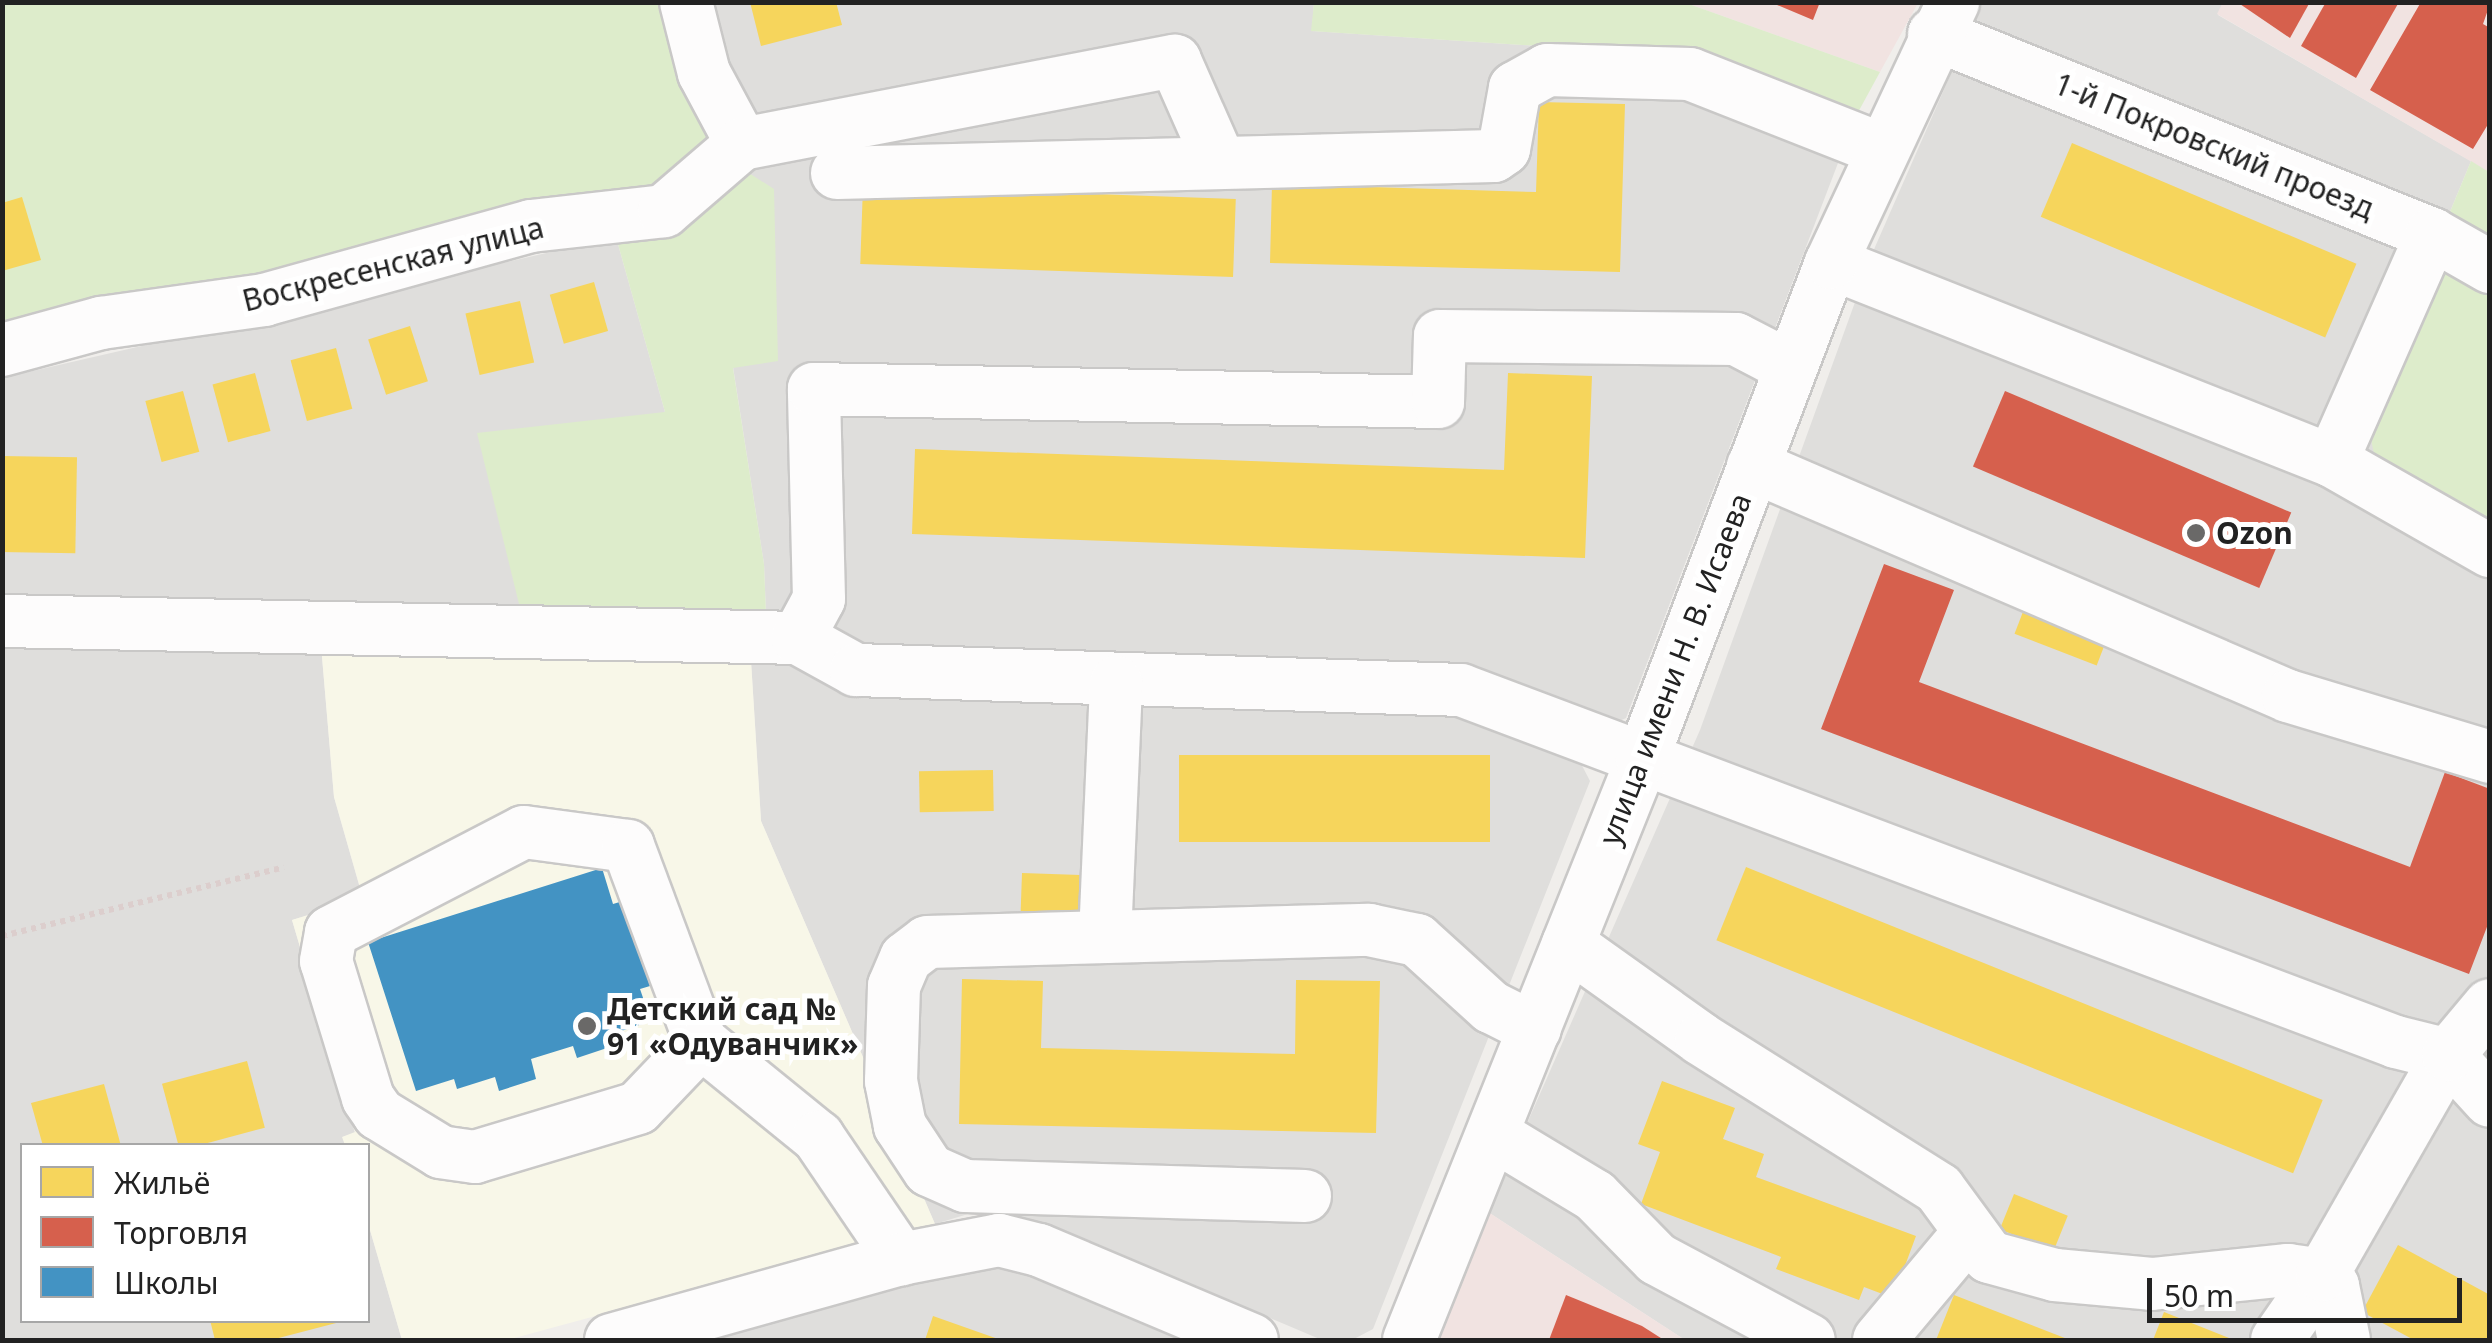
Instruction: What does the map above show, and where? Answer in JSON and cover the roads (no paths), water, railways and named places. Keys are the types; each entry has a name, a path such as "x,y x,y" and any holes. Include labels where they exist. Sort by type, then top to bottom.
{"street":[{"path":"686,2 704,73 742,144"},
{"name":"улица имени Н. В. Исаева","path":"1409,1340 1642,760 1832,262 1880,149 1943,18"},
{"name":"1-й Покровский проезд","path":"1943,18 2432,234 2490,267"},
{"name":"Воскресенская улица","path":"2,350 101,323 264,300 531,226 664,211 742,144 1175,61 1220,163"},
{"path":"837,173 1494,156 1504,148 1515,88 1547,70 1690,74 1880,149"},
{"path":"2332,462 2432,234"},
{"path":"1832,262 2332,462 2490,551"},
{"path":"798,638 820,598 814,388 1438,402 1440,336 1736,339 1790,367"},
{"path":"1753,466 2288,696 2490,757"},
{"path":"2,621 798,638 856,670 1116,682 1461,690 2396,1042 2448,1055 2490,1102"},
{"path":"1105,937 1116,682"},
{"path":"701,1042 638,1108 474,1157 440,1152 378,1114 368,1098 326,961 331,932 524,832 628,846 701,1042 818,1137 901,1259"},
{"path":"1305,1196 965,1186 929,1170 900,1126 891,1081 894,986 906,958 927,942 1298,928 1401,937 1417,940 1491,1007 1534,1029"},
{"path":"1568,944 1701,1039 1939,1189 1966,1235 1989,1257 2055,1275 2152,1284 2288,1270 2322,1276 2333,1286 2344,1340"},
{"path":"2277,1340 2322,1276 2448,1055 2490,1005"},
{"path":"1494,1135 1595,1196 1657,1258 1810,1340"},
{"path":"1879,1340 1966,1235"},
{"path":"611,1340 901,1259 999,1240 1039,1250 1252,1340"}],"place":[{"name":"Ozon","path":"2196,533"},
{"name":"Детский сад № 91 «Одуванчик»","path":"587,1026"}]}
